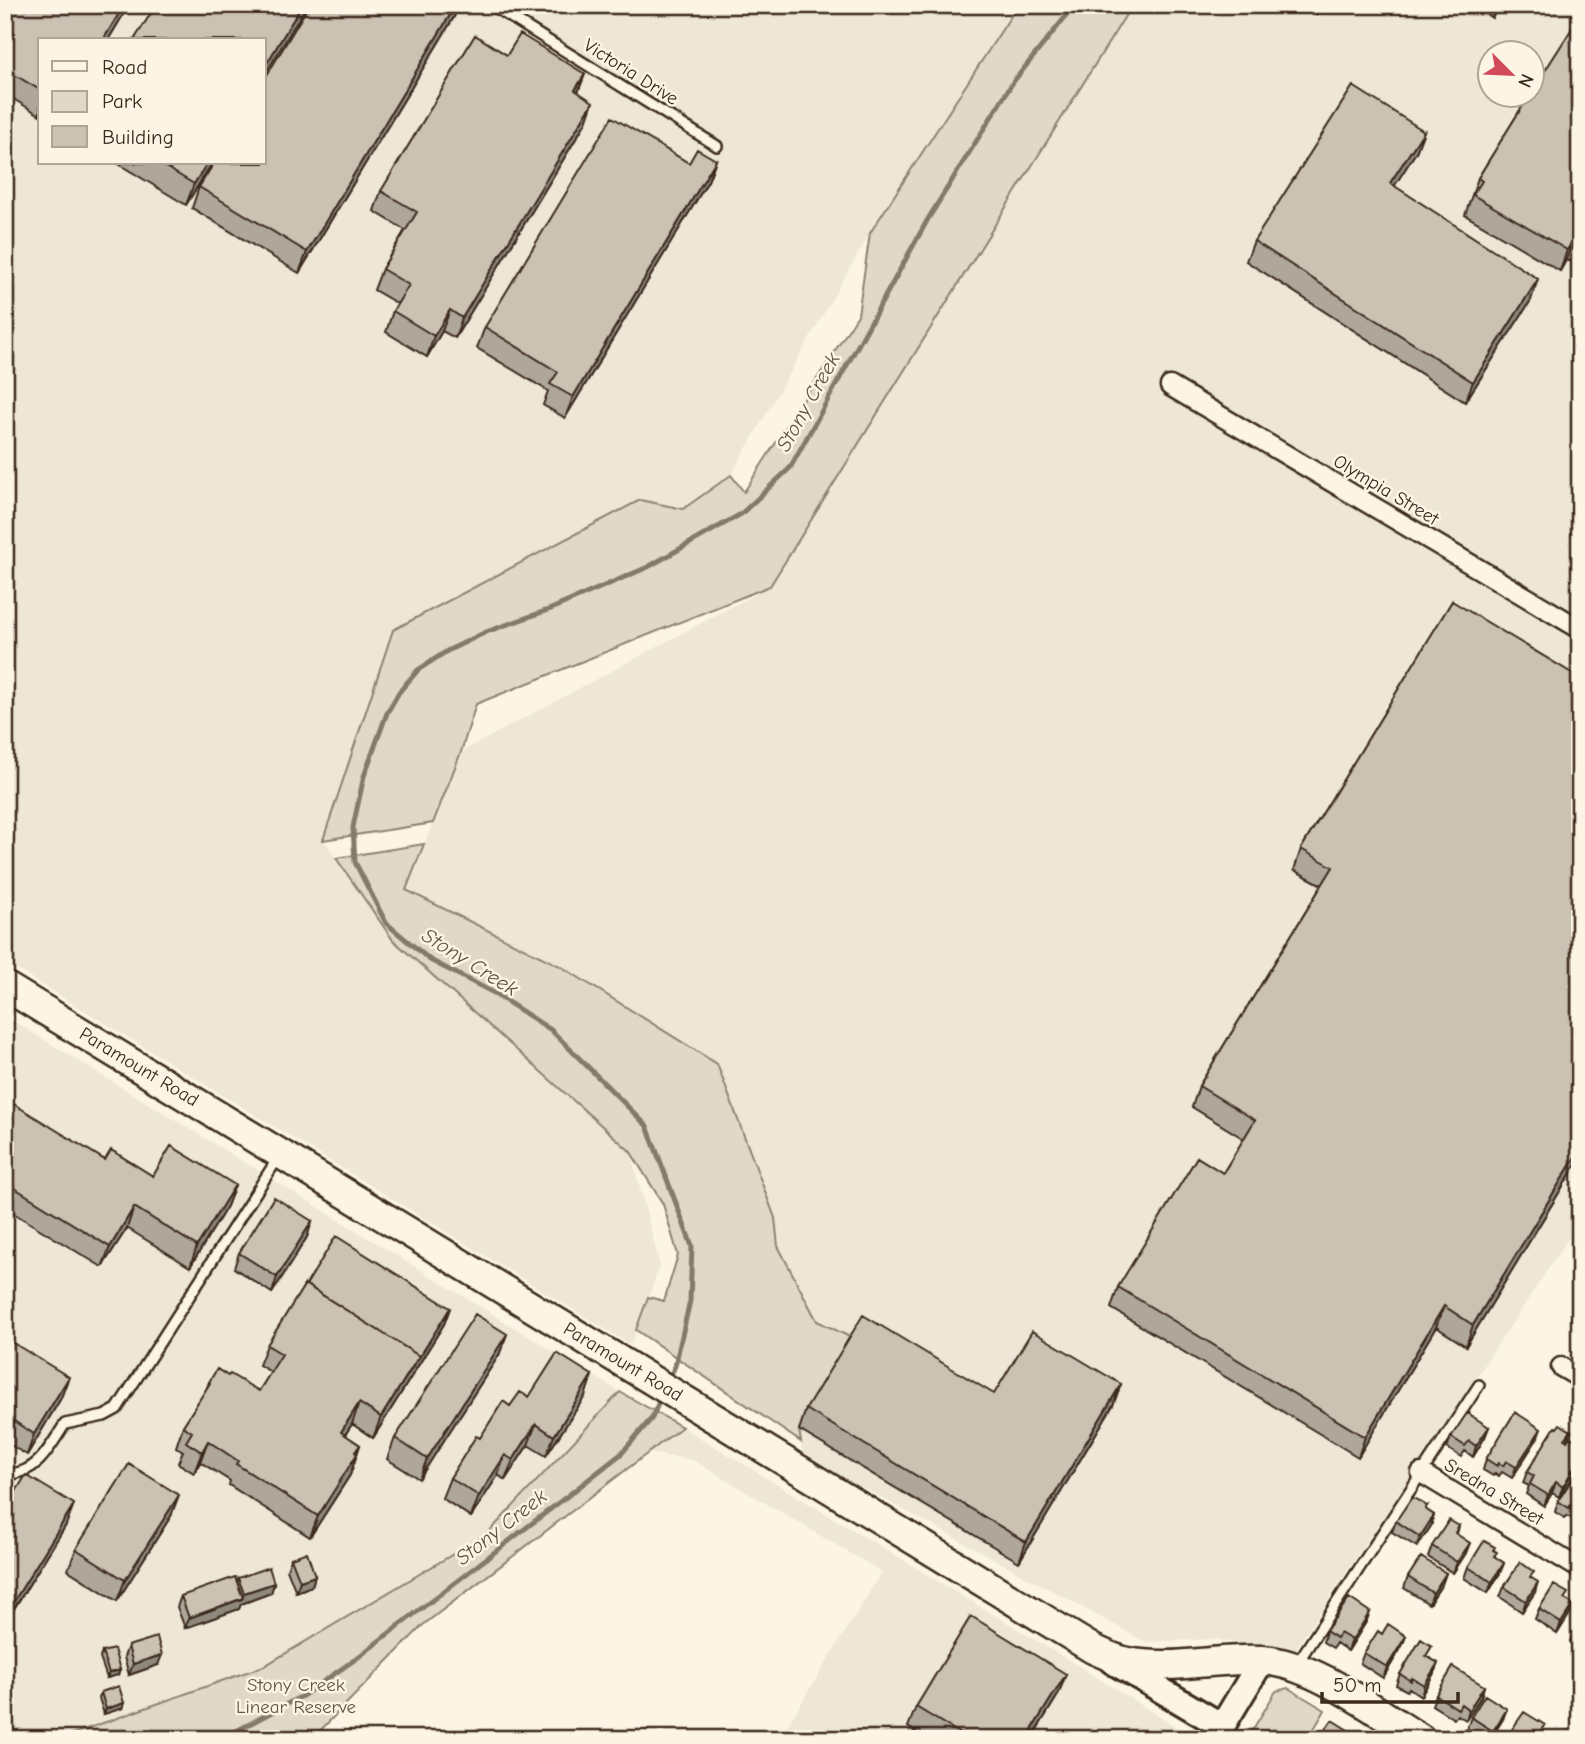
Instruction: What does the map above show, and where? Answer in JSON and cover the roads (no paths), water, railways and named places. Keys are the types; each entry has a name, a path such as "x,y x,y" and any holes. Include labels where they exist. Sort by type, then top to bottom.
{"main road":[{"name":"Paramount Road","path":"5,986 1093,1649 1128,1662 1159,1665 1262,1660 1294,1667 1330,1683 1421,1739"}],"street":[{"name":"Olympia Street","path":"1170,386 1580,629"},
{"path":"1561,1367 1580,1378"},
{"name":"Sredna Street","path":"1422,1472 1580,1569"},
{"path":"1093,1649 1218,1733 1262,1660"}],"lane":[{"name":"Victoria Drive","path":"491,5 717,146"},
{"path":"1308,5 1314,9 1316,5"},
{"path":"5,1482 10,1474 20,1474 35,1466 65,1424 104,1416 117,1409 281,1153"},
{"path":"1294,1667 1479,1385"}],"waterway":[{"name":"Stony Creek","path":"669,1379 675,1366 690,1301 692,1246 647,1126 551,1030 494,993 430,960 386,923 355,862 353,827 364,776 387,713 399,692 418,670 447,651 486,632 551,609 648,567 741,514 790,468 928,219 1013,82 1075,5"},
{"name":"Stony Creek","path":"221,1739 304,1695 357,1658 570,1494 621,1454 652,1418 661,1397"}],"park label":[{"name":"Stony Creek Linear Reserve","path":"296,1696"}]}
